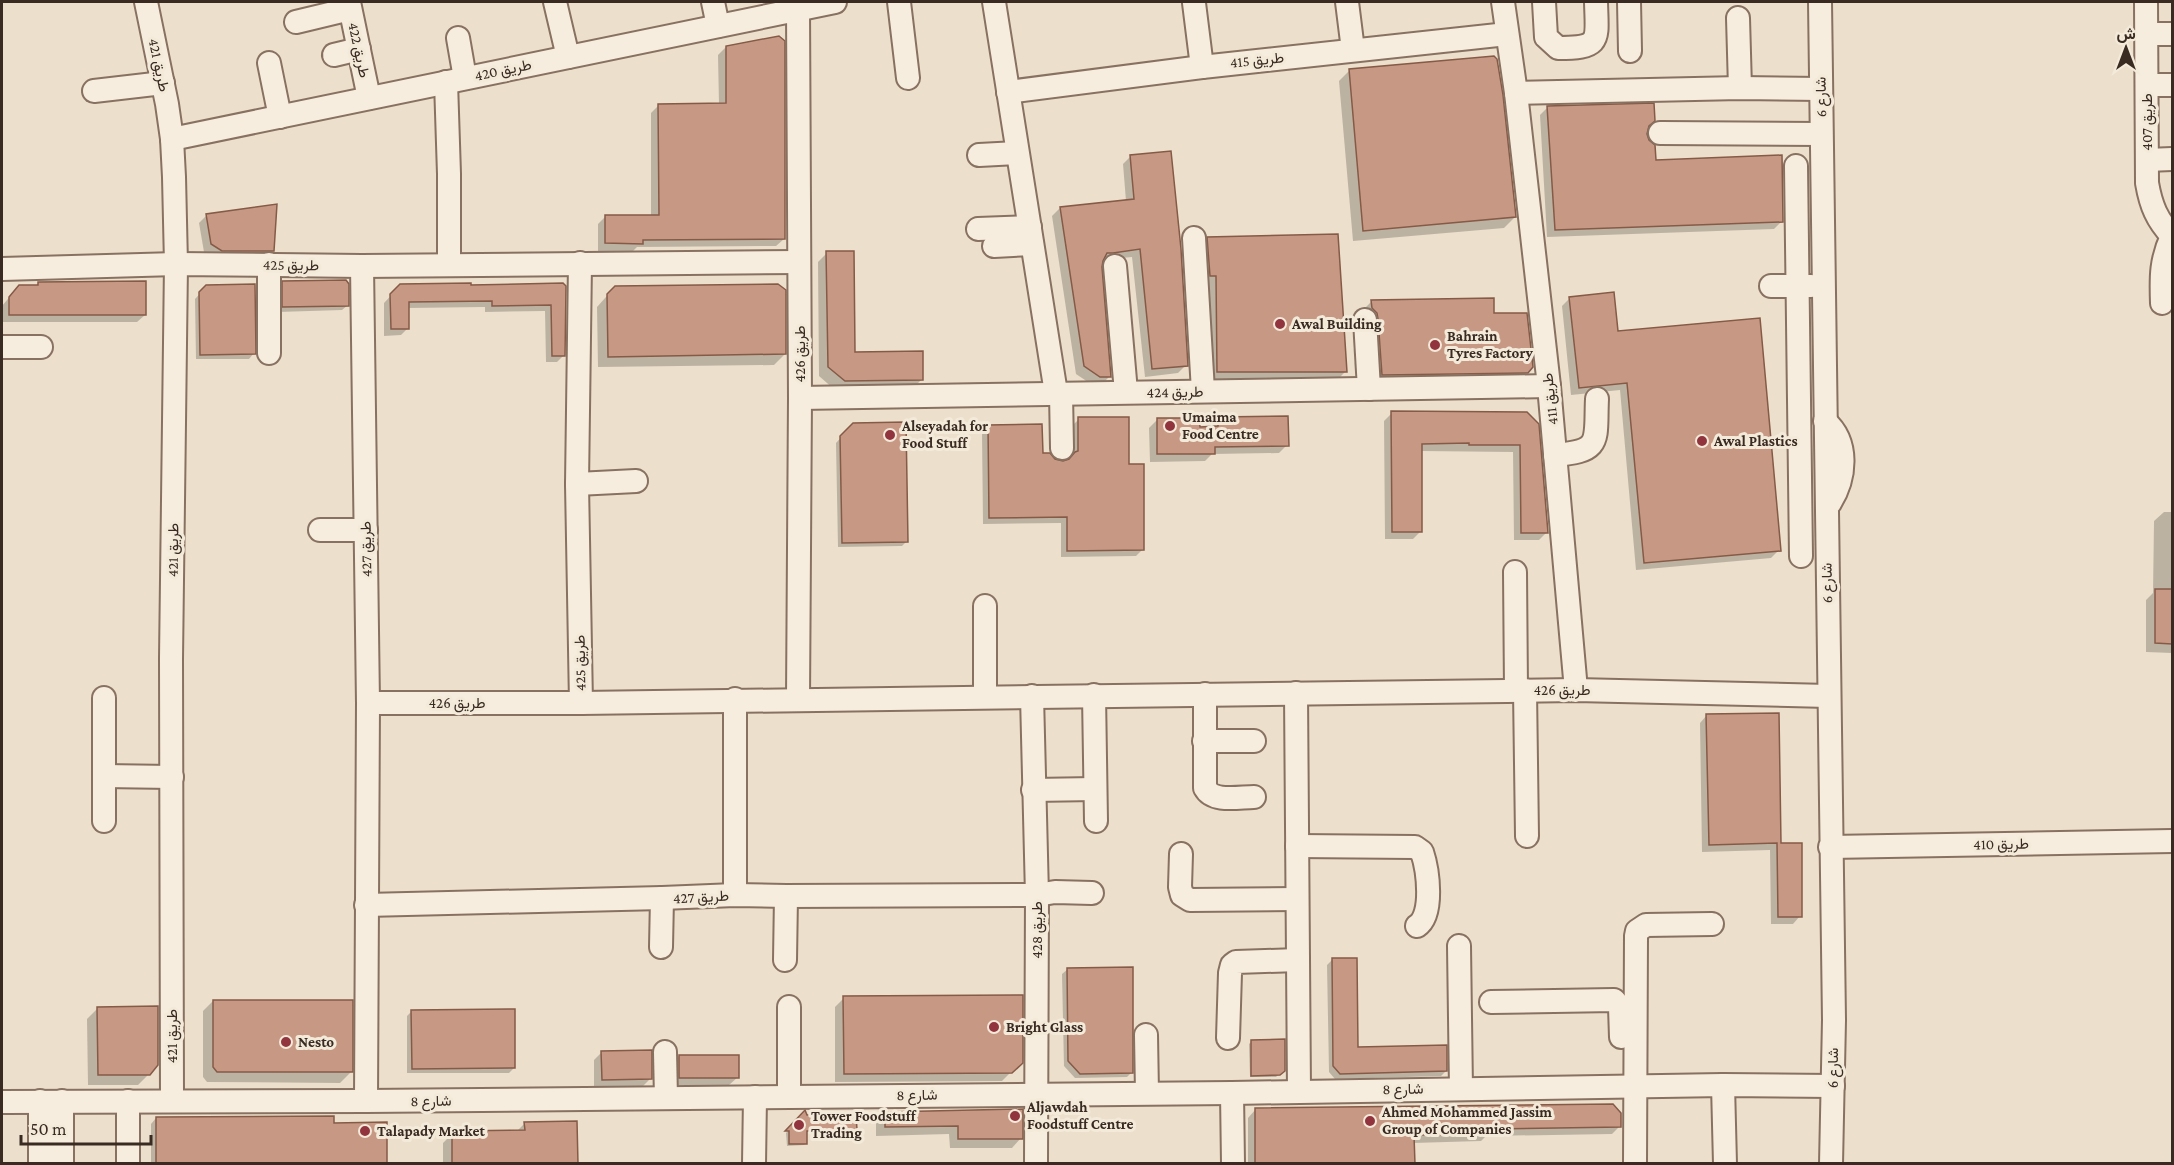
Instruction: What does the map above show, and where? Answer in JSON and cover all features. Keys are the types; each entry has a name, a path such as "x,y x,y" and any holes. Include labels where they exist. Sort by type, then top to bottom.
{"street":[{"name":"طريق 421","path":"146,2 172,139 176,264 172,1100"},
{"path":"555,2 568,57"},
{"path":"713,2 718,26"},
{"name":"طريق 420","path":"172,139 718,26 797,5 835,2"},
{"path":"899,2 908,78"},
{"path":"994,2 1017,153 1059,393 1062,448"},
{"path":"1347,2 1353,50"},
{"name":"طريق 411","path":"1503,2 1516,93 1549,386 1576,690"},
{"path":"1544,2 1546,37 1558,48 1580,48 1591,45 1597,34 1596,11 1629,11 1630,51"},
{"name":"شارع 6","path":"1820,2 1833,1086 1831,1164"},
{"name":"طريق 407","path":"2146,2 2147,183 2153,211 2172,236"},
{"path":"1194,3 1202,66"},
{"path":"296,22 349,5"},
{"name":"طريق 422","path":"349,5 369,98"},
{"name":"طريق 426","path":"797,5 800,398 798,700"},
{"path":"1738,18 1740,88"},
{"name":"طريق 415","path":"1008,92 1202,66 1508,34"},
{"path":"2147,34 2172,34"},
{"path":"448,265 449,174 458,38"},
{"path":"334,55 359,49"},
{"path":"269,63 280,117"},
{"path":"94,91 163,83"},
{"path":"2147,85 2172,85"},
{"path":"1516,93 1821,88"},
{"path":"1660,134 1821,134"},
{"path":"979,155 1017,153"},
{"path":"2147,160 2172,159"},
{"path":"1796,166 1801,556"},
{"path":"978,229 1031,236"},
{"path":"994,246 1031,236"},
{"path":"2162,303 2161,269 2172,236"},
{"path":"1194,238 1203,391"},
{"name":"طريق 425","path":"2,268 176,264 362,266 799,262"},
{"name":"طريق 425","path":"580,263 578,484 581,703"},
{"path":"269,264 269,353"},
{"name":"طريق 427","path":"362,266 368,704 366,1101"},
{"path":"1115,266 1126,392"},
{"path":"1771,286 1823,288"},
{"path":"1365,320 1369,389"},
{"path":"2,347 41,347"},
{"name":"طريق 424","path":"800,398 1549,386"},
{"path":"1555,455 1577,454 1591,445 1596,434 1597,399"},
{"path":"578,484 636,481"},
{"path":"320,530 366,530"},
{"path":"1515,572 1527,836"},
{"path":"981,697 985,606"},
{"path":"976,647 981,697"},
{"name":"طريق 426","path":"368,704 1520,690 1828,696"},
{"path":"1296,693 1299,1091"},
{"path":"1206,694 1204,783 1207,793 1217,797 1254,797"},
{"path":"1094,695 1096,820"},
{"name":"طريق 428","path":"1032,696 1036,895 1036,1164"},
{"path":"104,698 104,821"},
{"path":"735,699 735,895"},
{"path":"1204,741 1254,741"},
{"path":"104,777 172,777"},
{"path":"1033,790 1095,789"},
{"name":"طريق 410","path":"1830,848 2172,841"},
{"path":"1297,846 1415,848 1422,852 1427,871 1427,910 1424,920 1417,926"},
{"path":"1181,854 1180,887 1182,895 1190,900 1297,899"},
{"name":"طريق 427","path":"366,905 735,895 1092,893"},
{"path":"784,960 786,896"},
{"path":"661,947 662,898"},
{"path":"1629,1086 1637,931 1646,925 1712,924"},
{"path":"1459,946 1461,1089"},
{"path":"1228,1038 1232,965 1236,962 1298,960"},
{"path":"1491,1002 1614,1000 1618,1003 1629,1086 1635,1164"},
{"path":"789,1006 789,1097"},
{"path":"1146,1035 1147,1093"},
{"path":"664,1052 666,1098"},
{"path":"1723,1085 1725,1164"},
{"name":"شارع 8","path":"2,1102 366,1101 1232,1093 1723,1085 1833,1086"},
{"path":"1232,1093 1233,1164"},
{"path":"754,1164 755,1097"},
{"path":"40,1164 51,1101"},
{"path":"51,1101 62,1164"},
{"path":"128,1101 128,1164"}],"building":[{"path":"779,36 785,41 785,239 643,240 643,244 605,243 605,215 659,215 658,104 726,103 726,46"},
{"path":"1494,56 1497,59 1503,95 1516,217 1363,231 1349,69"},
{"path":"1654,103 1655,121 1649,126 1647,134 1649,140 1655,145 1656,160 1782,155 1783,222 1555,230 1547,106"},
{"path":"1171,151 1181,249 1188,366 1152,369 1140,249 1107,253 1102,267 1111,377 1100,377 1084,366 1060,207 1134,199 1130,155"},
{"path":"277,204 274,251 222,251 211,244 206,214"},
{"name":"Awal Building","path":"1338,234 1347,372 1217,372 1216,276 1210,276 1207,237"},
{"path":"826,251 854,251 855,352 923,351 923,380 845,381 828,367"},
{"path":"346,280 349,284 349,306 282,307 282,281"},
{"path":"146,281 146,315 9,315 9,297 19,285 38,285 38,282"},
{"path":"471,283 471,285 563,283 566,286 565,356 552,356 551,305 492,306 492,301 409,302 409,329 391,329 390,294 400,284"},
{"path":"255,284 256,354 200,355 199,292 206,285"},
{"path":"778,284 786,290 786,354 608,357 607,294 615,286"},
{"name":"Awal Plastics","path":"1614,292 1618,331 1760,318 1781,551 1644,563 1627,383 1579,388 1569,297"},
{"name":"Bahrain Tyres Factory","path":"1494,298 1494,313 1527,313 1533,367 1528,373 1382,375 1378,319 1377,313 1372,308 1371,300"},
{"path":"1391,411 1527,412 1539,424 1548,533 1521,533 1520,445 1469,445 1469,443 1422,444 1422,532 1392,532"},
{"path":"1288,416 1289,446 1215,447 1215,454 1157,454 1157,418 1199,418 1200,427 1218,426 1218,417"},
{"path":"1078,417 1129,417 1129,464 1144,464 1144,550 1067,551 1067,517 989,518 988,425 1042,424 1043,453 1050,453 1055,459 1063,461 1078,451"},
{"path":"906,422 908,542 842,543 840,436 853,423"},
{"path":"2155,589 2172,589 2172,644 2155,643"},
{"path":"1779,713 1781,843 1802,843 1802,917 1778,917 1777,843 1709,845 1706,714"},
{"path":"1332,958 1357,958 1358,1047 1447,1045 1447,1071 1340,1074 1333,1066"},
{"path":"1133,967 1133,1073 1080,1074 1068,1061 1067,968"},
{"path":"1023,995 1023,1063 1012,1073 844,1074 843,996"},
{"name":"Nesto","path":"213,1000 353,1000 353,1072 217,1072 213,1067"},
{"path":"158,1006 158,1065 150,1075 98,1075 97,1007"},
{"path":"515,1009 515,1068 412,1069 411,1010"},
{"path":"1285,1039 1285,1071 1280,1075 1251,1076 1251,1040"},
{"path":"652,1050 652,1079 602,1080 601,1051"},
{"path":"679,1055 739,1055 739,1078 679,1078"},
{"path":"1613,1104 1621,1113 1621,1127 1491,1129 1491,1134 1414,1135 1415,1164 1255,1164 1255,1108"},
{"path":"1023,1109 1023,1139 958,1139 958,1126 885,1127 885,1112"},
{"path":"805,1110 807,1115 856,1114 857,1130 807,1131 807,1144 789,1144 789,1131 785,1131"},
{"path":"334,1116 334,1123 387,1122 387,1164 156,1164 156,1117"},
{"path":"577,1121 578,1164 452,1164 452,1131 525,1130 524,1122"}],"place":[{"name":"Awal Building","path":"1280,324"},
{"name":"Bahrain Tyres Factory","path":"1435,345"},
{"name":"Umaima Food Centre","path":"1170,426"},
{"name":"Alseyadah for Food Stuff","path":"890,435"},
{"name":"Awal Plastics","path":"1702,441"},
{"name":"Bright Glass","path":"994,1027"},
{"name":"Nesto","path":"286,1042"},
{"name":"Aljawdah Foodstuff Centre","path":"1015,1116"},
{"name":"Ahmed Mohammed Jassim Group of Companies","path":"1370,1121"},
{"name":"Tower Foodstuff Trading","path":"799,1125"},
{"name":"Talapady Market","path":"365,1131"}]}
